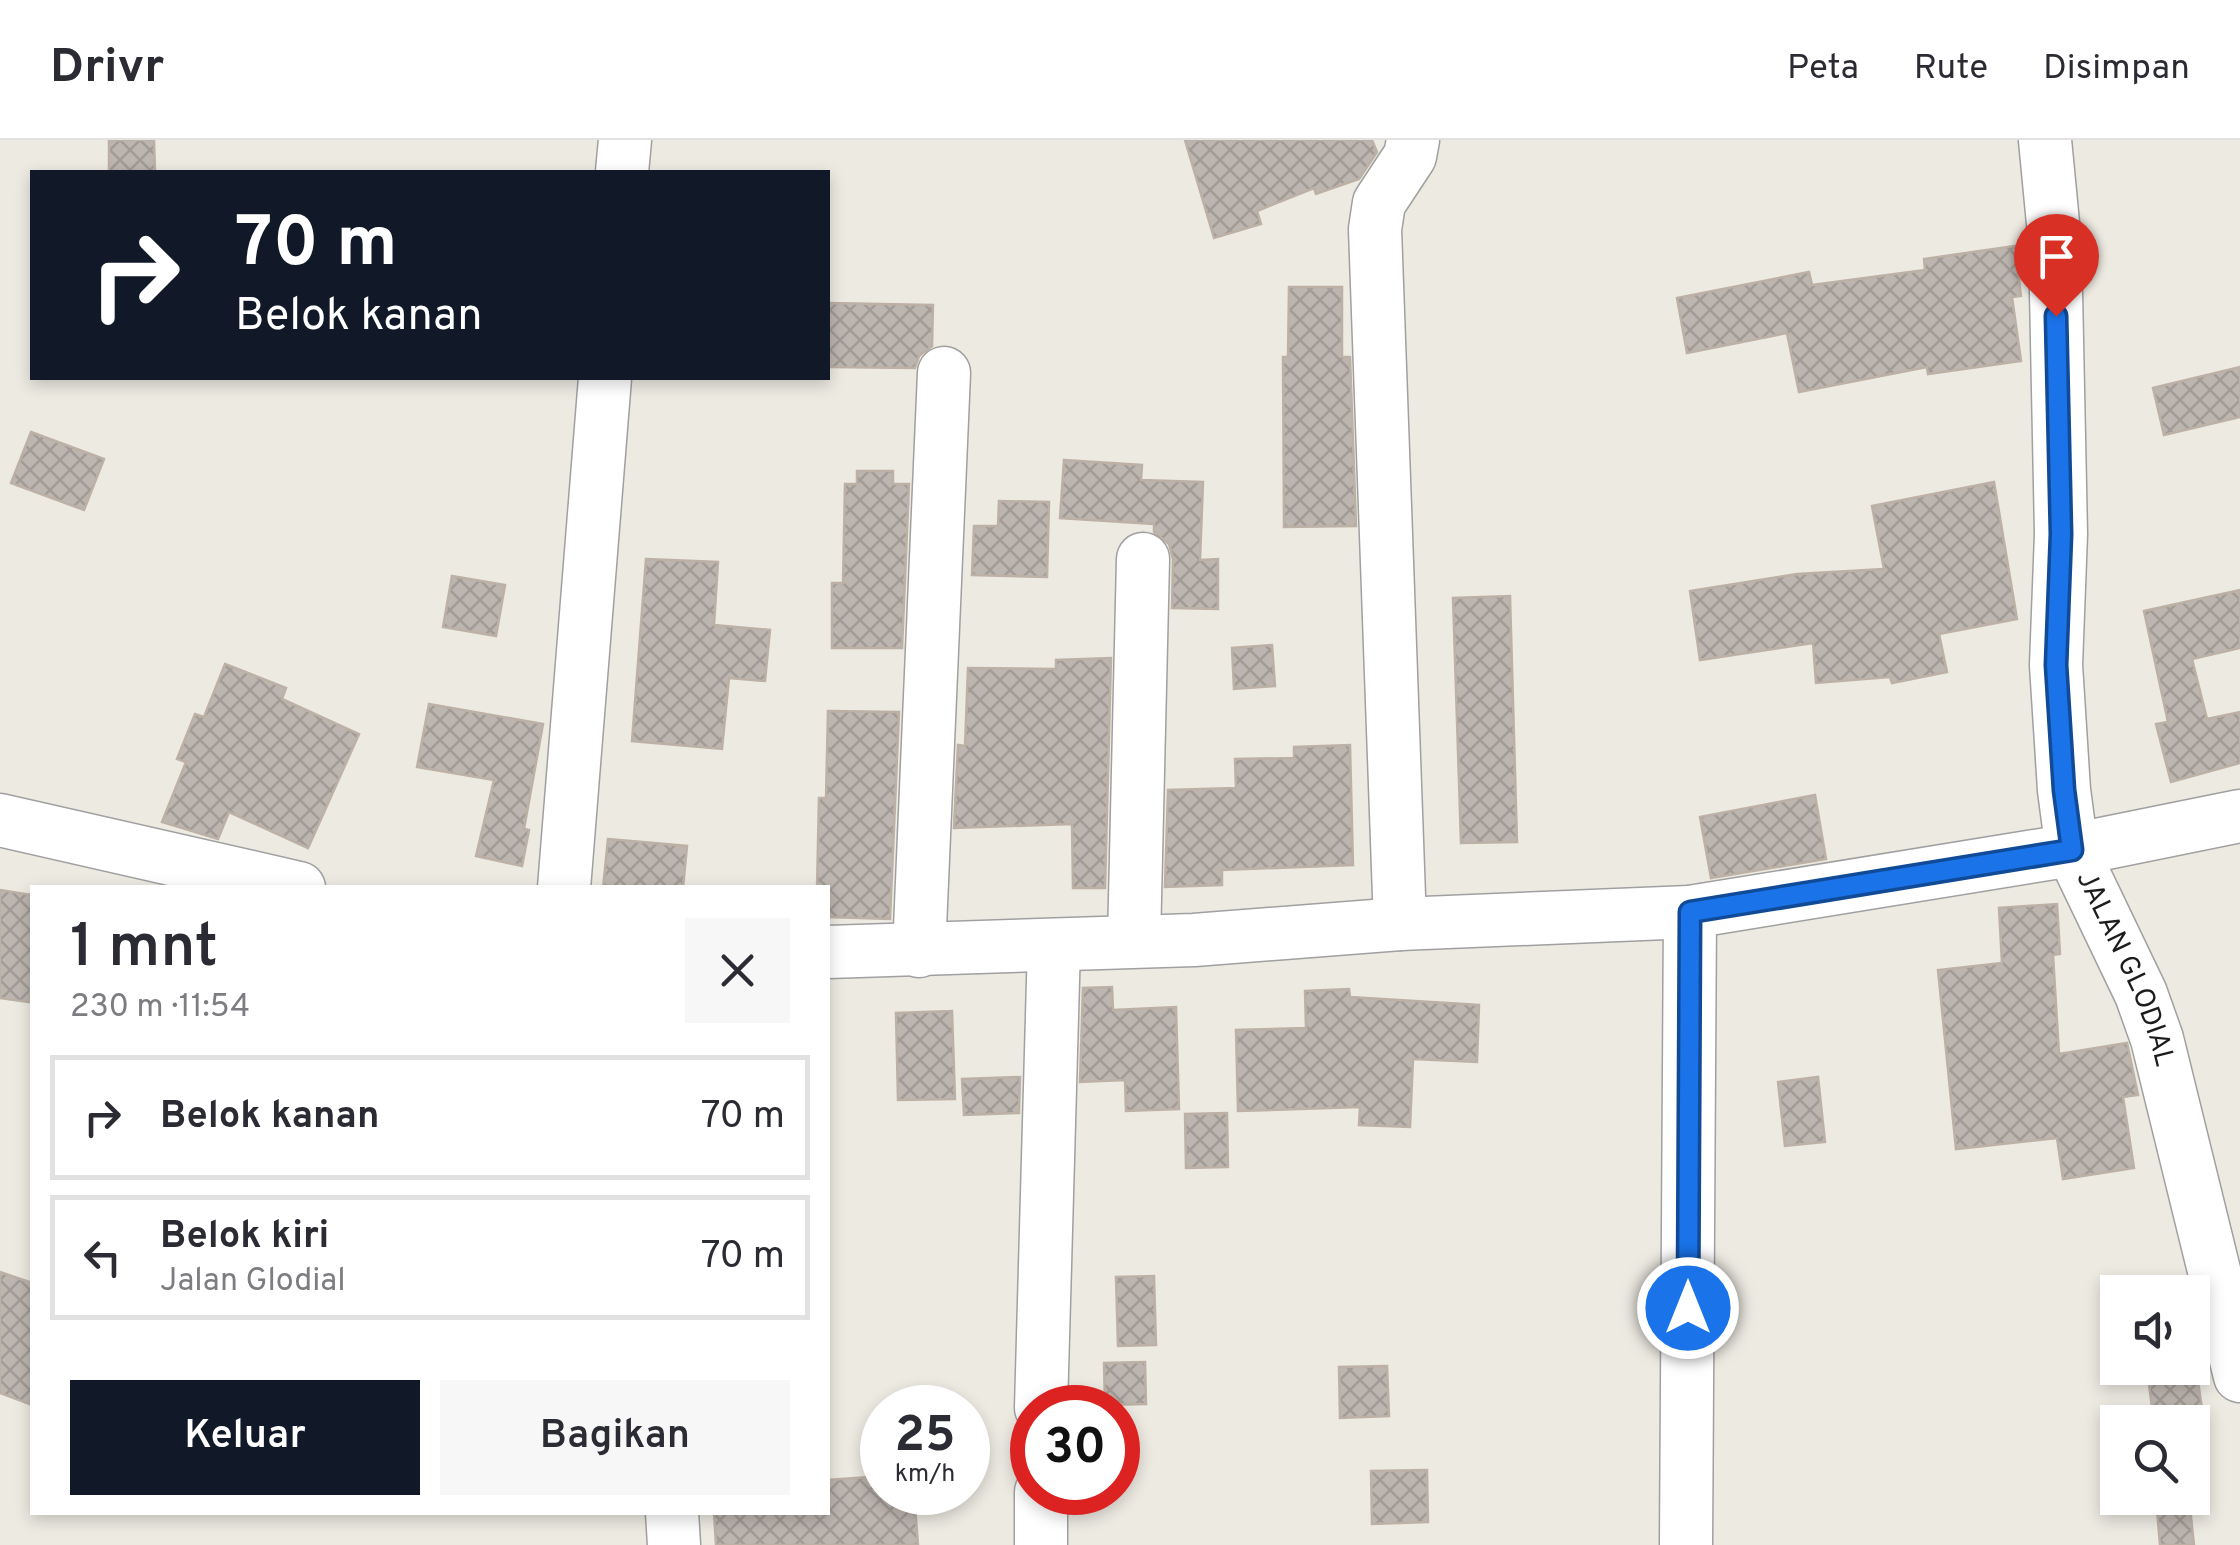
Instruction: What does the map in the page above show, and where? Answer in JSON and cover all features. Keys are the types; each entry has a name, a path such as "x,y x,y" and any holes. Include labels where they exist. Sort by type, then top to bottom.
{"street":[{"path":"622,170 625,140"},
{"path":"1400,924 1376,230 1379,203 1410,156 1413,140"},
{"name":"JALAN GLODIAL","path":"2045,140 2055,244 2061,534 2056,665 2072,850 2141,994 2157,1039 2240,1376"},
{"path":"918,952 944,373"},
{"path":"564,885 606,380"},
{"path":"1134,941 1143,560"},
{"path":"830,952 918,952 1400,924 1690,912 2072,850 2240,816"},
{"path":"0,820 286,885"},
{"path":"1686,1545 1690,912"},
{"path":"1043,1385 1054,945"},
{"path":"672,1515 674,1545"},
{"path":"1041,1515 1041,1545"}],"building":[{"path":"109,140 154,140 155,170 109,170"},
{"path":"1185,140 1372,140 1377,152 1359,179 1316,194 1314,188 1257,211 1261,224 1214,238"},
{"path":"2015,246 2021,296 2012,297 2021,361 1928,374 1927,367 1799,392 1787,333 1687,353 1677,298 1809,272 1812,285 1925,270 1924,259"},
{"path":"1289,287 1342,287 1342,357 1350,357 1356,526 1284,527 1283,357 1288,357"},
{"path":"830,303 933,305 932,346 919,356 915,368 830,367"},
{"path":"2240,367 2240,417 2164,435 2153,388"},
{"path":"31,432 104,459 84,510 11,483"},
{"path":"1064,460 1142,465 1141,480 1203,482 1200,560 1218,559 1218,609 1172,608 1173,559 1169,544 1154,532 1154,524 1060,518"},
{"path":"857,471 893,471 893,484 909,484 902,648 832,648 832,583 843,583 845,484 857,484"},
{"path":"1994,482 2017,619 1939,634 1947,672 1892,683 1890,677 1816,683 1813,643 1700,660 1690,591 1797,574 1884,569 1872,506"},
{"path":"999,501 1049,502 1047,577 972,575 974,526 998,526"},
{"path":"646,559 718,562 714,625 770,630 765,681 729,678 722,749 632,741"},
{"path":"452,576 505,585 496,636 443,627"},
{"path":"2240,590 2240,648 2192,659 2207,719 2240,712 2240,763 2171,782 2156,724 2168,722 2144,611"},
{"path":"1510,596 1517,842 1461,843 1453,598"},
{"path":"1272,645 1275,686 1234,689 1232,648"},
{"path":"1111,658 1105,888 1073,888 1072,824 954,828 958,745 965,746 968,668 1056,669 1056,660"},
{"path":"225,664 286,688 282,699 359,734 308,848 229,812 218,839 162,822 186,762 177,759 195,714 204,717"},
{"path":"429,704 543,724 524,829 529,830 522,866 476,856 494,780 417,767"},
{"path":"828,711 899,712 890,919 830,917 830,885 817,885 819,798 826,798"},
{"path":"1350,745 1353,865 1222,870 1222,885 1165,887 1168,790 1236,788 1235,759 1294,758 1294,747"},
{"path":"1815,795 1826,859 1711,878 1700,817"},
{"path":"608,839 687,846 683,885 603,885"},
{"path":"0,890 30,895 30,995 29,1002 0,998"},
{"path":"2057,904 2060,954 2053,955 2059,1054 2127,1043 2138,1095 2123,1097 2134,1168 2063,1179 2057,1138 1956,1149 1938,970 2002,963 1999,908"},
{"path":"1112,987 1113,1010 1176,1007 1179,1109 1126,1111 1125,1080 1080,1082 1083,988"},
{"path":"1349,989 1350,997 1479,1005 1477,1062 1413,1059 1410,1127 1359,1125 1360,1107 1238,1111 1236,1030 1306,1028 1305,991"},
{"path":"952,1011 955,1099 898,1100 896,1013"},
{"path":"1020,1077 1019,1113 964,1115 962,1079"},
{"path":"1818,1077 1825,1142 1785,1146 1778,1082"},
{"path":"1227,1113 1228,1167 1186,1168 1185,1114"},
{"path":"0,1272 30,1282 30,1404 0,1393"},
{"path":"1154,1276 1156,1345 1118,1346 1116,1277"},
{"path":"1145,1362 1146,1404 1140,1404 1140,1385 1105,1385 1104,1363"},
{"path":"1387,1366 1389,1416 1340,1418 1339,1367"},
{"path":"2149,1385 2199,1385 2201,1405 2152,1405"},
{"path":"1427,1470 1428,1522 1372,1524 1371,1471"},
{"path":"860,1478 860,1515 916,1515 918,1545 716,1545 714,1515 830,1515 830,1480"},
{"path":"2157,1515 2191,1515 2194,1545 2160,1545"}],"route":[{"path":"1688,1308 1690,912 2072,850 2056,665 2061,534 2056,316"}]}
